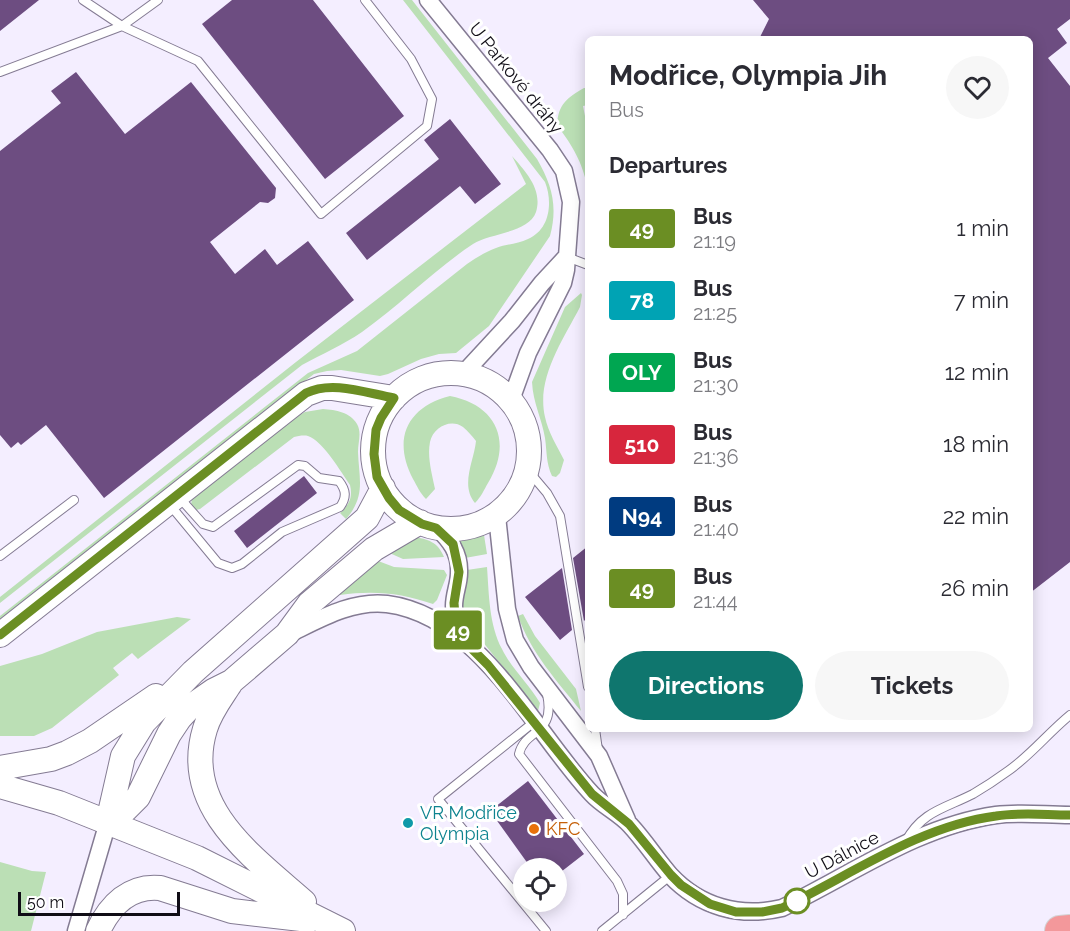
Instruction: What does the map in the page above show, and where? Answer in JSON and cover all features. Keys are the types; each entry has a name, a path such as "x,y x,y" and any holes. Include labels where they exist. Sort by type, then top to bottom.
{"highway":[{"path":"1060,931 1070,930"}],"street":[{"name":"U Parkové dráhy","path":"428,0 526,119 564,171 571,201 563,283 528,353 511,400"},
{"path":"464,374 567,256"},
{"path":"108,822 138,797 178,719 201,699 231,682 287,634 309,604 374,549 428,525 462,529 497,516 519,486 525,466 527,453 525,428 518,410 511,400 490,383 464,374 438,374 414,382 394,398 381,418 374,441 375,466 383,488 399,510 428,525 449,538 456,551 459,572 454,609 461,638"},
{"path":"0,635 306,393 314,389 332,388 394,398"},
{"path":"76,931 108,822 119,769 130,743 144,722 193,672 367,518 383,488"},
{"name":"U Dálnice","path":"497,516 510,626 522,654 599,756 629,824"},
{"name":"U Dálnice","path":"287,634 338,611 360,605 387,604 431,617 479,654 592,794 629,824 671,875 691,893 710,904 736,912 762,912 782,908 904,845 969,821 1022,813 1070,815"},
{"path":"0,768 51,759 67,753 90,741 193,672"},
{"path":"231,682 209,717 203,739 200,764 206,791 234,839 249,855 336,927"},
{"path":"0,786 59,803 197,858 336,927"},
{"path":"98,931 111,908 119,900 139,889 150,887 160,888 232,911 336,927"}],"lane":[{"path":"82,0 122,26 198,61 321,214 428,126 432,99 411,59 365,0"},
{"path":"0,72 122,26 158,0"},
{"path":"567,256 585,264"},
{"path":"298,465 305,466 320,478 339,481 344,488 345,500 340,507 282,532 242,564 232,568 218,562 172,499 203,524 213,527 298,465"},
{"path":"525,466 547,493 560,516 585,669"},
{"path":"0,556 75,500"},
{"path":"545,685 549,712 547,720 438,800 546,931"},
{"path":"904,845 912,829 919,822 943,807 972,795 1007,772 1070,715"},
{"path":"537,726 519,754 617,881 623,894 623,915"},
{"path":"595,732 599,756"},
{"path":"602,931 671,875"}],"green space":[{"path":"403,0 412,0 537,159 552,196 553,215 550,236 489,326 456,353 439,354 421,359 380,376 341,370 314,374 217,448 0,621 0,616 308,373 357,351 477,257 496,248 528,239 541,229 548,215 549,206 545,182"},
{"path":"585,88 585,106 583,106 585,177 576,155 557,125 559,112 564,102"},
{"path":"512,156 535,188 538,204 532,219 517,228 473,244 362,332 302,365 0,603 0,597 296,362 526,184"},
{"path":"581,293 580,307 559,346 544,388 546,423 564,460 560,473 556,477 552,476 549,467 544,431 532,382 565,307"},
{"path":"450,396 479,408 496,428 499,440 499,453 495,468 475,503 468,481 476,441 458,424 448,424 439,428 432,437 429,454 435,489 426,499 417,487 407,464 404,438 407,427 423,408"},
{"path":"323,409 347,414 357,424 359,431 359,495 346,519 340,513 349,501 350,485 326,450 314,439 306,436 294,437 200,509 196,510 191,505 192,498 298,416 305,412"},
{"path":"484,535 487,554 465,558 459,539"},
{"path":"413,537 432,542 444,557 403,559 385,551"},
{"path":"373,559 394,567 444,570 447,575 437,600 433,604 410,597 387,594 340,595 336,593"},
{"path":"487,567 494,630 510,663 540,703 538,711 466,621 461,604 467,570"},
{"path":"523,614 535,636 576,689 581,711 545,666 530,642 518,616"},
{"path":"177,617 191,619 138,659 132,653 113,668 119,675 52,728 34,736 0,736 0,666 42,654 97,632"},
{"path":"0,862 32,871 46,872 31,931 0,931"}],"building":[{"path":"0,0 39,0 0,31"},
{"path":"232,0 313,0 404,116 325,179 202,24"},
{"path":"753,0 1070,0 1070,19 1057,29 1067,43 1048,58 1070,86 1070,562 1033,591 1033,36 760,36 769,19"},
{"path":"76,72 125,134 191,82 276,188 275,198 268,203 260,202 210,242 235,274 265,249 277,265 308,241 354,300 104,498 46,425 21,445 18,442 11,448 0,435 0,151 61,103 51,91"},
{"path":"450,119 501,184 475,204 460,186 367,260 346,233 439,159 424,140"},
{"path":"304,476 317,493 247,548 234,531"},
{"path":"585,548 584,621 573,558"},
{"path":"562,568 572,630 560,640 525,597"},
{"name":"KFC","path":"528,781 584,854 567,867 567,858 524,858 490,811"}],"bus line":[{"name":"49","path":"0,635 306,393 314,389 340,388 394,398 386,408 376,430 374,454 377,477 399,510 422,524 436,528 453,544 459,572 454,603 455,615 461,638 479,654 592,794 629,824 671,875 701,899 736,912 762,912 782,908 904,845 969,821 1022,813 1070,815"}],"place":[{"name":"VR Modřice Olympia","path":"408,823"},
{"name":"KFC","path":"534,829"}]}
